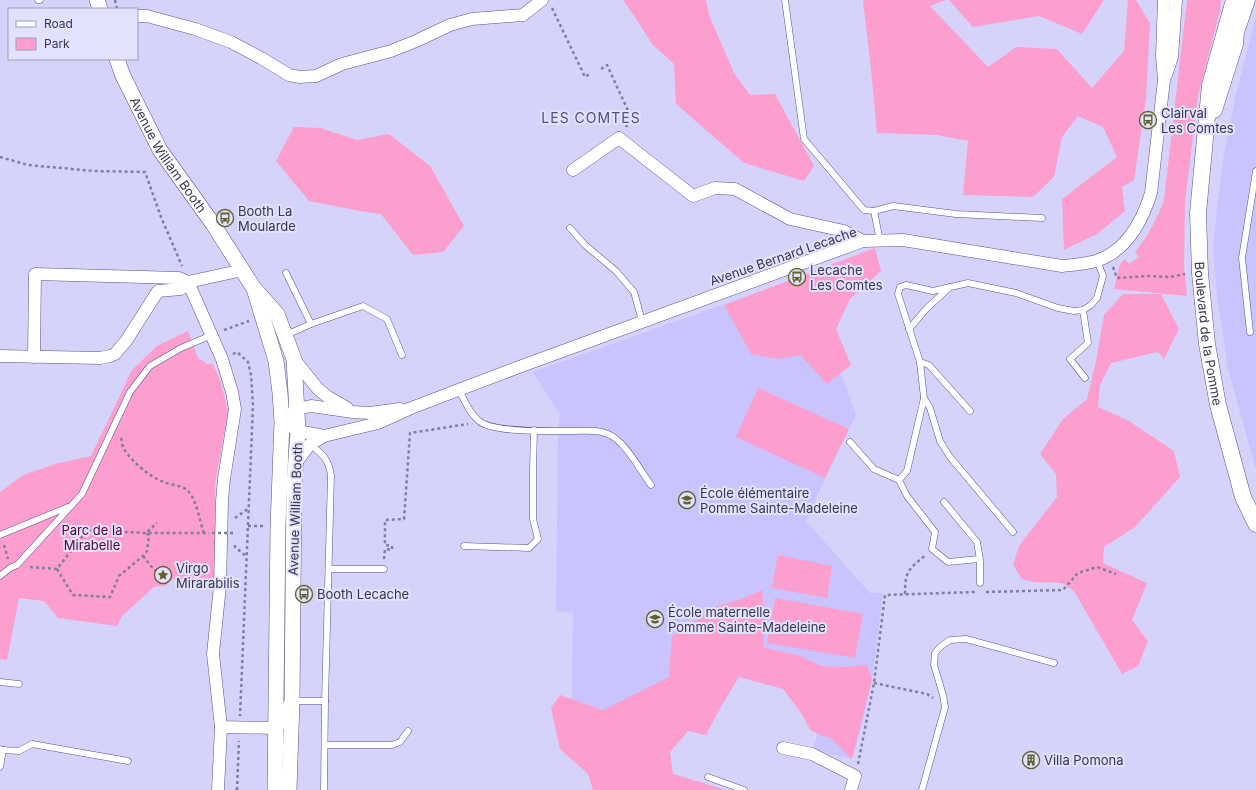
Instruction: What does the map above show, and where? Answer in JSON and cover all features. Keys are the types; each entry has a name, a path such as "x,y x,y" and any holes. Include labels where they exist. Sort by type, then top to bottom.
{"main road":[{"name":"Boulevard de la Pomme","path":"1234,0 1210,85 1198,213 1200,273 1207,344 1218,405 1243,497 1256,524"},
{"name":"Boulevard de la Pomme","path":"1206,136 1235,44 1236,32 1246,0"}],"street":[{"path":"1156,0 1163,20"},
{"name":"Avenue Bernard Lecache","path":"296,463 310,444 324,436 378,423 411,408 642,321 863,241 903,240 1062,266 1086,264 1108,256 1121,246 1131,235 1145,211 1151,193 1164,80 1162,56 1164,0"},
{"name":"Avenue Bernard Lecache","path":"1164,80 1172,57 1176,0"},
{"path":"138,16 148,16 182,25 231,42 289,75 300,77 316,76 342,64 391,51 450,25 472,19 523,15 547,4"},
{"name":"Avenue William Booth","path":"117,60 126,82 160,150 213,224 253,287 277,314 284,336 294,359 298,431 292,594 292,701 289,790"},
{"path":"573,170 619,138 692,196 715,188 736,189 790,219 844,231 863,241"},
{"path":"158,291 181,289 188,282 243,270"},
{"path":"34,356 35,274 179,278 188,282 212,335 222,359 235,409 223,487 220,586 213,654 221,726 218,790"},
{"path":"0,356 100,358 115,354 126,341 158,291 156,282 151,277"},
{"name":"Avenue William Booth","path":"253,287 276,361 282,421 278,527 275,790"},
{"name":"Avenue Bernard Lecache","path":"294,359 318,389 353,412"},
{"name":"Avenue Bernard Lecache","path":"297,408 311,406 370,413 411,408"},
{"path":"282,421 297,408"},
{"name":"Avenue Bernard Lecache","path":"282,421 298,431 324,436"},
{"path":"221,726 276,728 281,723 292,701"},
{"path":"783,748 812,754 855,776 851,790"}],"lane":[{"path":"785,0 804,139 864,210 874,211 893,206 956,214 1042,218"},
{"path":"1250,332 1242,258 1256,171"},
{"path":"874,211 880,241"},
{"path":"570,228 585,245 616,271 634,292 642,321"},
{"path":"899,480 907,472 924,398 920,362 898,294 900,288 906,285 933,291 968,283 1016,293 1058,308 1074,311 1083,310 1091,306 1097,298 1101,284 1103,276 1097,260"},
{"path":"286,273 312,324"},
{"path":"909,329 927,308 950,287"},
{"path":"284,336 312,324 363,306 387,319 402,355"},
{"path":"1083,310 1088,343 1070,358 1086,378"},
{"path":"0,576 10,568 17,566 82,494 130,392 150,366 181,348 212,335"},
{"path":"920,362 929,365 970,411"},
{"path":"459,390 473,415 480,422 493,427 534,430 598,431 609,434 620,442 651,485"},
{"path":"924,398 930,408 940,441 950,457 1013,532"},
{"path":"464,546 528,548 538,539 533,519 534,430"},
{"path":"850,442 874,469 899,480 907,496 935,532 932,549 948,562 979,559"},
{"path":"310,444 323,455 329,463 331,474 324,790"},
{"path":"944,502 977,542 980,583"},
{"path":"1,535 70,506"},
{"path":"329,569 384,569"},
{"path":"922,790 945,707 934,665 935,653 940,646 950,640 966,639 1054,663"},
{"path":"0,682 19,684"},
{"path":"292,701 325,702"},
{"path":"325,745 392,745 400,742 408,731"},
{"path":"0,767 1,749 19,751 32,744 128,761"},
{"path":"708,777 744,790"}],"path":[{"path":"547,4 585,77 591,73"},
{"path":"601,69 607,65 630,115 626,127 619,138"},
{"path":"0,158 28,165 94,171 145,172 161,217 188,282"},
{"path":"1117,278 1148,276 1170,277 1188,273"},
{"path":"212,335 253,320"},
{"path":"222,359 237,352 248,362 254,405 237,790"},
{"path":"57,569 87,530 202,533 193,498 186,489 162,482 153,477 133,461 124,449 118,419"},
{"path":"385,549 392,550 392,546 384,545 385,520 404,519 410,433 480,422"},
{"path":"235,518 249,508"},
{"path":"146,532 157,523"},
{"path":"248,526 262,526"},
{"path":"57,569 73,595 110,597 119,576 147,551 149,535 146,532"},
{"path":"212,533 235,534"},
{"path":"1,535 10,568"},
{"path":"235,547 247,557"},
{"path":"905,594 905,580 908,571 932,549"},
{"path":"143,556 154,570 161,572"},
{"path":"17,566 57,569"},
{"path":"874,683 927,694 945,707"}],"shaded area":[{"path":"1256,16 1256,470 1228,369 1217,297 1213,246 1222,165 1236,94"},
{"name":"École élémentaire Pomme Sainte-Madeleine","path":"805,275 856,415 806,521 870,593 883,593 872,680 862,725 852,759 813,749 830,688 763,683 733,675 571,740 573,613 556,611 558,431 560,415 533,372"}],"green space":[{"path":"623,0 706,0 709,15 734,73 750,95 775,94 814,166 804,181 744,163 676,104 674,64 652,44"},
{"path":"946,0 930,6 988,67 1016,47 1057,49 1092,88 1124,51 1128,0 1136,0 1150,23 1146,99 1134,180 1122,187 1125,211 1097,234 1064,250 1062,199 1117,157 1103,127 1078,116 1062,137 1054,177 1033,197 963,195 968,141 937,135 877,133 863,1"},
{"path":"949,0 1104,0 1082,34 1039,16 973,27"},
{"path":"1187,0 1221,1 1220,11 1198,96 1185,202 1184,267 1187,296 1114,289 1120,264 1125,259 1129,264 1139,257 1135,252 1152,227 1164,200"},
{"path":"294,127 321,128 357,140 389,134 430,166 464,226 443,252 413,255 381,214 309,201 276,161"},
{"path":"875,248 881,271 850,299 836,329 851,365 827,384 800,355 778,359 751,354 724,305"},
{"path":"1123,294 1161,294 1179,329 1164,359 1158,352 1111,363 1100,385 1098,407 1129,421 1174,451 1180,477 1135,527 1104,547 1103,563 1147,583 1132,620 1148,641 1138,666 1122,674 1074,591 1062,583 1033,582 1022,579 1013,565 1019,546 1057,497 1056,474 1040,454 1063,419 1087,399 1096,361 1104,315"},
{"name":"Parc de la Mirabelle","path":"188,331 198,358 207,364 213,364 221,383 228,412 215,484 215,584 173,579 167,585 154,587 122,616 117,626 58,618 44,601 19,598 7,660 0,659 0,492 23,475 55,464 91,456 132,370 157,346"},
{"path":"758,388 849,429 825,478 736,437"},
{"path":"778,555 832,566 827,598 772,588"},
{"path":"762,590 765,622 763,647 800,656 821,666 843,667 867,665 872,680 852,759 832,739 811,731 801,713 783,689 739,677 706,735 688,731 670,752 673,774 726,790 593,790 588,774 560,749 551,708 560,695 603,710 669,677 672,636 717,606 742,599"},
{"path":"775,598 863,614 855,658 767,643"}],"place":[{"name":"Clairval Les Comtes","path":"1148,120"},
{"name":"Booth La Moularde","path":"225,218"},
{"name":"Lecache Les Comtes","path":"797,277"},
{"name":"École élémentaire Pomme Sainte-Madeleine","path":"687,500"},
{"name":"Virgo Mirarabilis","path":"163,575"},
{"name":"Booth Lecache","path":"304,594"},
{"name":"École maternelle Pomme Sainte-Madeleine","path":"655,619"},
{"name":"Villa Pomona","path":"1031,760"}],"district":[{"name":"LES COMTES","path":"591,117"}]}
